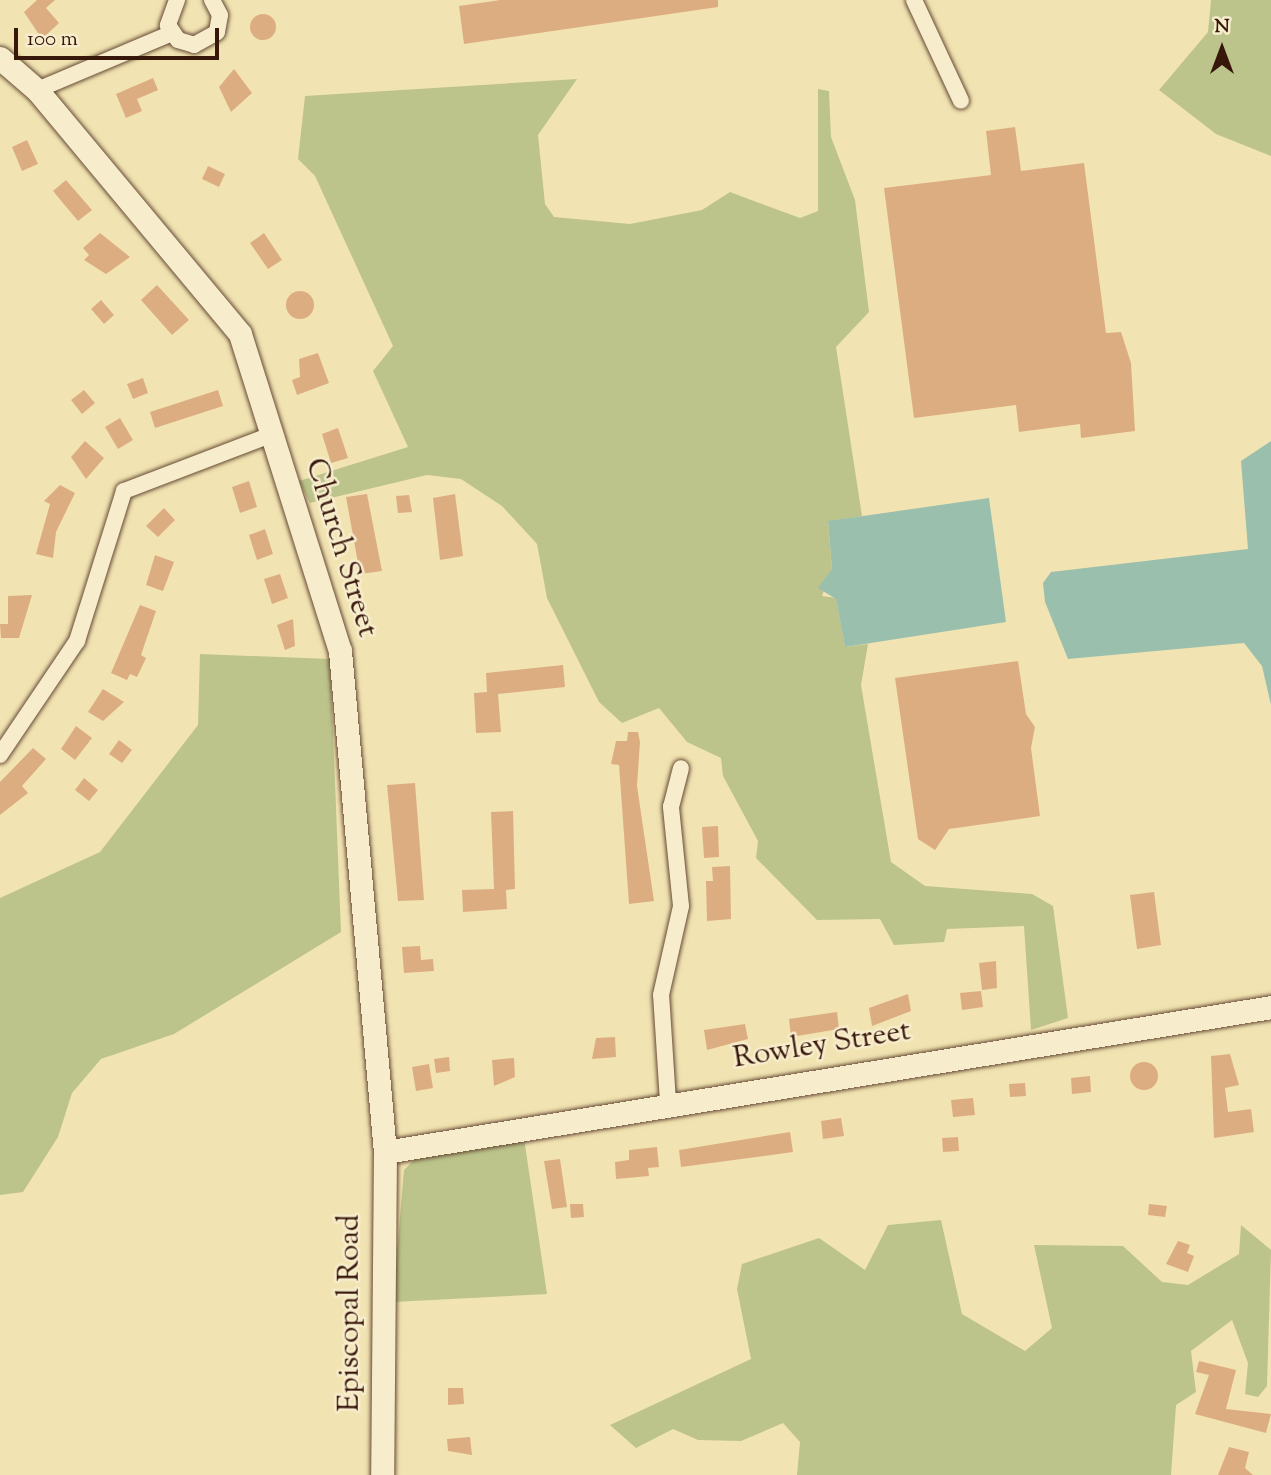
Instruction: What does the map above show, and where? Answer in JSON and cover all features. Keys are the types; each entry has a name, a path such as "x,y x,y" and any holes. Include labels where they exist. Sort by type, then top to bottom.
{"street":[{"path":"177,0 168,16 172,33 186,44 211,39 220,24 212,0"},
{"path":"914,0 961,101"},
{"path":"37,90 172,33"},
{"name":"Church Street","path":"0,58 37,90 240,334 347,689 385,1152"},
{"path":"0,755 77,641 124,491 271,435"},
{"path":"668,1102 661,995 681,906 671,807 681,768"},
{"name":"Rowley Street","path":"385,1152 668,1102 1271,1007"},
{"name":"Episcopal Road","path":"382,1475 385,1152"}],"green space":[{"path":"1211,0 1271,0 1271,156 1216,134 1159,90 1208,32"},
{"path":"577,79 538,135 545,204 554,217 630,224 702,210 730,192 800,218 818,211 818,89 829,91 831,137 855,200 869,312 836,347 862,516 828,522 832,569 822,596 836,598 845,647 868,644 861,685 891,862 925,886 1032,894 1053,906 1068,1018 1031,1030 1024,926 947,929 944,942 894,945 880,919 817,920 756,858 758,841 723,776 721,758 687,742 659,708 622,723 599,702 547,598 537,544 502,506 461,479 427,475 310,503 299,481 408,447 373,371 393,346 315,176 298,159 305,96"},
{"path":"200,654 330,659 341,932 174,1034 101,1059 72,1093 58,1137 23,1192 0,1195 0,898 100,852 198,725"},
{"path":"524,1138 547,1294 393,1302 404,1170 416,1158"},
{"path":"941,1220 962,1314 1025,1351 1052,1328 1034,1245 1123,1246 1162,1282 1188,1285 1239,1254 1241,1225 1271,1250 1267,1386 1258,1397 1245,1394 1248,1363 1232,1320 1191,1351 1196,1392 1176,1405 1171,1475 797,1475 800,1442 783,1423 741,1441 698,1440 673,1429 636,1448 610,1425 751,1359 737,1289 742,1264 819,1238 865,1270 888,1225"}],"shaded area":[{"path":"1271,441 1271,705 1262,666 1244,643 1068,659 1045,602 1043,583 1051,572 1248,549 1241,461"},
{"path":"989,498 1006,622 845,647 836,599 818,588 832,569 828,521"}],"building":[{"path":"37,0 55,0 46,8 59,23 42,39 24,12"},
{"path":"500,0 718,0 718,7 464,44 459,6"},
{"path":"263,14 272,18 276,27 272,36 263,40 254,36 250,27 254,18"},
{"path":"234,69 252,93 231,112 219,87"},
{"path":"153,78 158,90 137,99 142,111 126,118 116,94"},
{"path":"1015,127 1021,171 1084,163 1106,333 1121,332 1131,363 1135,431 1081,438 1080,424 1019,432 1016,405 914,418 884,188 991,175 986,131"},
{"path":"27,140 38,164 22,171 12,147"},
{"path":"208,166 225,174 219,187 202,179"},
{"path":"66,180 92,210 78,221 53,191"},
{"path":"100,233 130,257 106,274 84,260 89,255 83,248"},
{"path":"264,233 282,260 268,269 250,243"},
{"path":"157,285 189,320 172,335 141,300"},
{"path":"300,291 310,295 314,305 310,315 300,319 290,315 286,305 290,295"},
{"path":"101,300 114,315 104,324 91,309"},
{"path":"318,353 329,383 297,395 292,380 300,377 299,359"},
{"path":"143,378 148,393 133,399 127,384"},
{"path":"84,390 95,403 82,414 71,400"},
{"path":"218,390 223,406 155,428 150,412"},
{"path":"120,418 133,440 118,449 105,427"},
{"path":"338,428 348,458 331,463 322,434"},
{"path":"85,441 104,458 86,479 71,457"},
{"path":"249,481 257,507 240,513 232,487"},
{"path":"60,485 75,493 56,532 53,558 36,554 50,504 44,501"},
{"path":"367,494 382,571 360,574 346,497"},
{"path":"455,494 463,556 440,560 433,498"},
{"path":"409,495 412,512 398,513 396,496"},
{"path":"164,508 175,520 158,537 146,526"},
{"path":"265,529 273,554 257,560 249,535"},
{"path":"155,555 174,562 163,591 146,585"},
{"path":"280,574 288,598 272,604 264,579"},
{"path":"32,595 19,638 1,638 0,624 8,624 8,596"},
{"path":"140,605 156,611 141,655 146,658 137,677 130,674 127,680 111,673"},
{"path":"293,619 295,646 285,650 277,625"},
{"path":"1018,661 1026,714 1035,727 1031,748 1040,816 949,829 935,850 918,839 895,678"},
{"path":"563,665 565,687 498,694 501,732 476,733 474,693 487,692 486,673"},
{"path":"103,689 124,702 103,721 88,712"},
{"path":"76,726 92,738 75,760 61,749"},
{"path":"628,732 638,732 640,742 637,786 654,901 629,904 619,765 611,764 616,741 627,741"},
{"path":"119,740 132,750 122,763 109,754"},
{"path":"33,748 46,759 22,786 28,793 0,815 0,782"},
{"path":"84,778 98,790 89,801 75,790"},
{"path":"415,783 424,900 398,901 387,785"},
{"path":"513,811 515,889 506,890 507,909 463,912 462,890 494,889 491,812"},
{"path":"718,826 719,857 704,858 702,827"},
{"path":"730,866 731,919 707,921 706,881 713,881 712,867"},
{"path":"1154,892 1161,945 1137,949 1130,895"},
{"path":"420,946 421,960 433,959 434,971 404,973 402,947"},
{"path":"996,961 997,988 982,990 979,963"},
{"path":"981,991 983,1007 962,1010 960,993"},
{"path":"908,994 911,1011 872,1026 869,1008"},
{"path":"837,1012 839,1029 791,1037 789,1019"},
{"path":"745,1024 748,1039 707,1050 704,1030"},
{"path":"615,1037 616,1057 592,1059 596,1038"},
{"path":"1230,1054 1239,1085 1225,1088 1228,1112 1251,1109 1254,1132 1214,1138 1211,1056"},
{"path":"449,1057 450,1071 436,1073 434,1059"},
{"path":"514,1058 515,1077 494,1086 492,1060"},
{"path":"1144,1062 1154,1066 1158,1076 1154,1086 1144,1090 1134,1086 1130,1076 1134,1066"},
{"path":"429,1064 433,1088 416,1091 412,1067"},
{"path":"1090,1076 1091,1092 1072,1094 1071,1078"},
{"path":"1025,1083 1026,1096 1010,1097 1009,1084"},
{"path":"973,1098 975,1115 953,1117 951,1100"},
{"path":"841,1118 844,1136 823,1139 821,1121"},
{"path":"790,1132 793,1152 681,1167 679,1150"},
{"path":"958,1137 959,1151 943,1152 942,1138"},
{"path":"657,1147 659,1167 648,1168 649,1176 616,1179 615,1162 629,1160 629,1150"},
{"path":"560,1159 567,1207 552,1209 544,1161"},
{"path":"570,1204 583,1204 584,1217 571,1218"},
{"path":"1149,1204 1167,1206 1165,1217 1148,1215"},
{"path":"1178,1241 1190,1245 1187,1253 1194,1256 1188,1272 1166,1264"},
{"path":"1199,1361 1236,1370 1226,1409 1271,1414 1266,1433 1195,1414 1209,1375 1196,1372"},
{"path":"448,1388 463,1388 464,1404 448,1405"},
{"path":"470,1437 472,1455 448,1451 447,1439"},
{"path":"1229,1447 1249,1452 1245,1468 1253,1475 1218,1475"}]}
